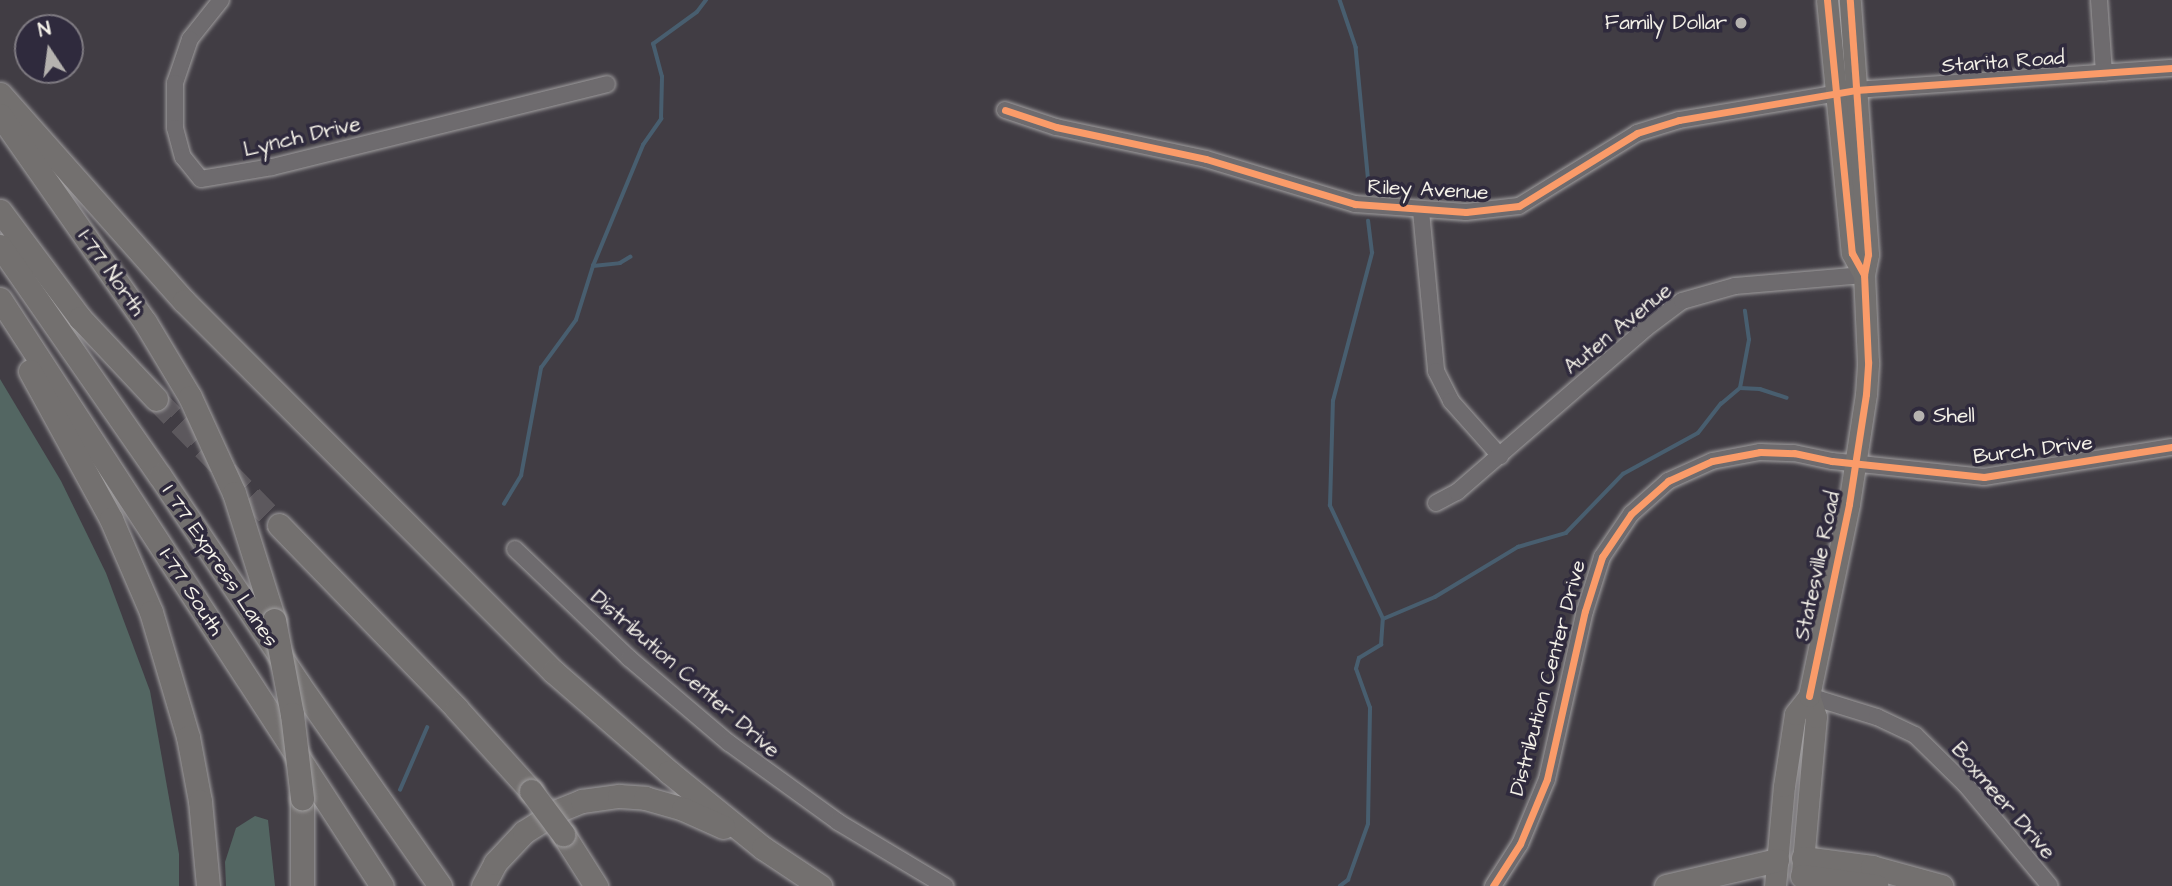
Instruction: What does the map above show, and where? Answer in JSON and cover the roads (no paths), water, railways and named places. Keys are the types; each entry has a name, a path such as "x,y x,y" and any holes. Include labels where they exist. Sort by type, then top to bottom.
{"highway":[{"path":"0,94 184,301 525,643 612,724 763,848 820,886"},
{"name":"I-77 North","path":"0,115 153,334 211,439 246,526 274,620 292,713 303,805"},
{"path":"0,211 80,318 156,400"},
{"name":"I 77 Express Lanes","path":"0,246 440,886"},
{"name":"I-77 South","path":"0,299 382,886"},
{"path":"0,316 95,488 151,611 188,737 204,832 208,886"},
{"path":"279,525 457,709 531,791 563,834 596,886"},
{"path":"483,886 504,852 533,824 563,808 595,799 632,797 670,804 763,848"},
{"path":"290,886 293,838 303,805"},
{"path":"302,886 303,805"},
{"path":"1666,886 1697,876 1777,860"},
{"path":"1802,873 1872,867 1941,886"},
{"path":"1802,873 1876,886"}],"main road":[{"name":"Statesville Road","path":"1775,886 1795,714 1809,696 1857,463 1868,362 1864,275 1868,254 1845,91 1828,0"},
{"name":"Statesville Road","path":"1845,91 1850,0"},
{"name":"Statesville Road","path":"1802,873 1816,717 1809,696"},
{"path":"1777,860 1802,873"}],"street":[{"name":"Lynch Drive","path":"221,0 191,39 175,83 175,128 183,157 201,179 272,167 607,84"},
{"path":"2099,0 2104,73"},
{"name":"Starita Road","path":"1845,91 2172,68"},
{"name":"Riley Avenue","path":"1005,110 1056,127 1206,159 1355,204 1421,211 1493,211 1519,206 1650,128 1679,120 1845,91"},
{"path":"1421,211 1436,371 1451,401 1500,456"},
{"name":"Auten Avenue","path":"1436,503 1457,492 1646,328 1682,301 1735,286 1760,286 1864,275"},
{"name":"Burch Drive","path":"1857,463 1984,477 2172,447"},
{"name":"Distribution Center Drive","path":"1493,886 1520,844 1539,802 1553,755 1593,582 1606,549 1631,514 1655,490 1675,477 1726,457 1777,452 1857,463"},
{"name":"Distribution Center Drive","path":"515,549 629,658 729,743 838,822 945,886"},
{"name":"Boxmeer Drive","path":"1809,696 1877,717 1915,735 1966,785 2050,886"}],"waterway":[{"path":"504,504 521,476 541,368 576,320 593,266 643,145 661,119 662,77 653,44 697,12 706,0"},
{"path":"1340,0 1356,47 1370,194"},
{"path":"1340,886 1348,880 1368,824 1370,708 1356,669 1359,658 1381,645 1383,619 1330,506 1333,401 1372,253 1368,221"},
{"path":"593,266 620,263 630,257"},
{"path":"1383,619 1435,597 1518,547 1566,533 1623,474 1698,433 1721,404 1740,388 1749,340 1745,311"},
{"path":"1740,388 1760,389 1787,398"},
{"path":"400,790 427,728"}],"tunnel":[{"path":"156,399 279,525"}],"place":[{"name":"Family Dollar","path":"1741,23"},
{"name":"Shell","path":"1919,416"}]}
